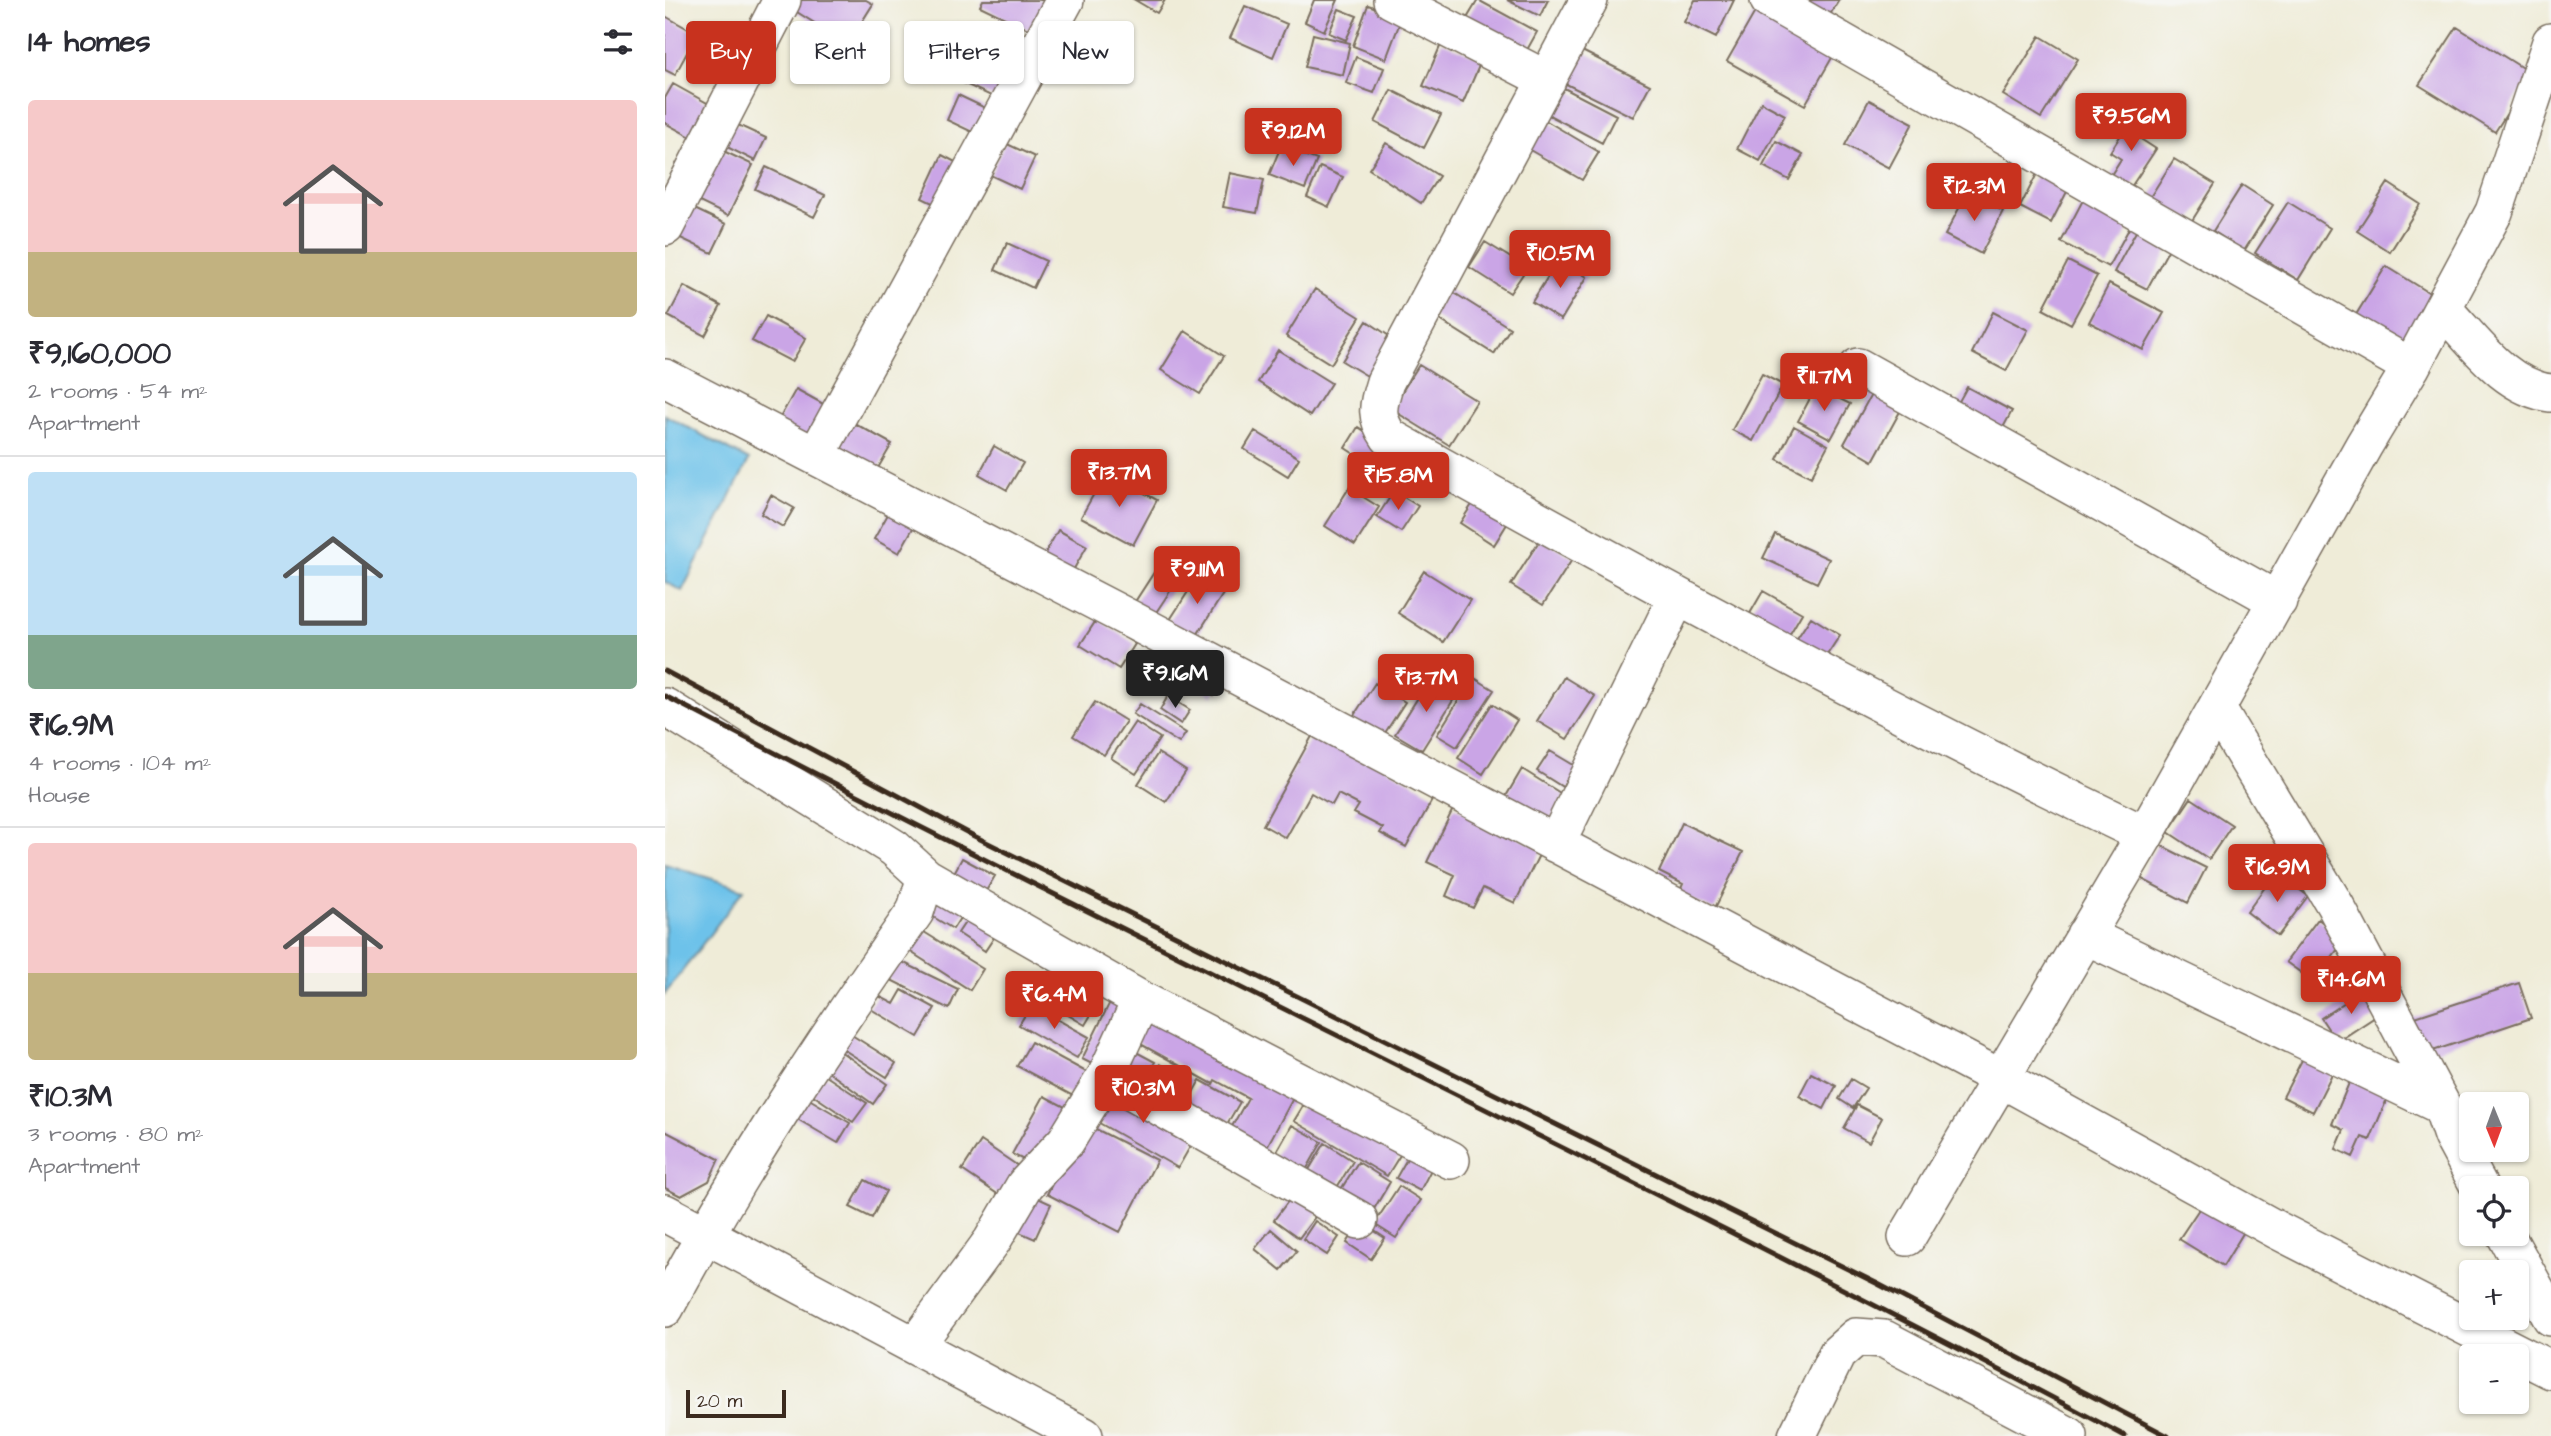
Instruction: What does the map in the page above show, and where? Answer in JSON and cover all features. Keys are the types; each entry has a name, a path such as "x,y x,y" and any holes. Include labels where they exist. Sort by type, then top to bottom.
{"street":[{"path":"665,227 782,0"},
{"path":"817,456 1065,0"},
{"path":"1392,0 1547,80"},
{"path":"1590,0 1385,382 1378,404 1379,422 1389,437 1677,597 1961,747 2145,835"},
{"path":"1769,0 2411,367"},
{"path":"1907,1237 2145,835 2279,601 2364,445 2411,367 2494,212 2551,42"},
{"path":"2442,309 2510,378 2532,391 2551,393"},
{"path":"1858,367 2279,601"},
{"path":"665,378 2000,1078 2277,1230 2551,1370"},
{"path":"1556,844 1677,597"},
{"path":"665,707 894,848 926,877 1140,1000 1451,1160"},
{"path":"2217,709 2335,905 2442,1106 2452,1136 2474,1176"},
{"path":"665,1308 705,1233 775,1117 915,912 926,877"},
{"path":"2085,935 2442,1106"},
{"path":"915,1346 992,1241 1025,1185 1066,1141 1106,1076 1140,1000"},
{"path":"1106,1076 1359,1220"},
{"path":"665,1213 1084,1436"},
{"path":"2512,1246 2551,1317"},
{"path":"1797,1436 1837,1354 1856,1337 1884,1339 2069,1436"}],"water":[{"path":"665,415 749,460 682,591 665,582"},
{"path":"665,864 744,889 665,994"}],"building":[{"path":"794,0 866,0 873,4 862,21 811,21 789,7"},
{"path":"983,0 1045,0 1030,30 1024,27 1024,21 1011,21 980,6"},
{"path":"1135,0 1165,0 1157,13"},
{"path":"1314,0 1338,0 1324,31 1305,22"},
{"path":"1478,0 1537,32 1522,59 1463,25"},
{"path":"1507,0 1548,0 1540,16"},
{"path":"1695,0 1734,0 1716,38 1684,22"},
{"path":"1809,0 1839,0 1826,21 1804,7"},
{"path":"1368,5 1402,17 1386,59 1353,46"},
{"path":"1759,5 1837,49 1805,105 1727,61"},
{"path":"1245,6 1287,24 1273,57 1230,38"},
{"path":"1339,9 1357,16 1346,40 1329,33"},
{"path":"665,16 686,28 686,54 675,75 665,70"},
{"path":"2457,27 2532,74 2495,132 2419,85"},
{"path":"1313,34 1350,43 1343,75 1305,67"},
{"path":"2040,36 2078,59 2041,118 2003,95"},
{"path":"1442,42 1482,59 1463,103 1423,86"},
{"path":"1576,48 1650,85 1633,117 1560,81"},
{"path":"1356,57 1384,68 1374,93 1346,83"},
{"path":"673,84 716,108 698,141 665,123 665,98"},
{"path":"965,84 1012,84 1004,102"},
{"path":"1560,86 1616,115 1602,143 1545,113"},
{"path":"1391,90 1441,115 1424,148 1375,122"},
{"path":"958,95 998,114 987,139 947,120"},
{"path":"1869,100 1913,123 1889,168 1845,145"},
{"path":"1761,102 1785,115 1760,161 1737,149"},
{"path":"2133,116 2144,123 2136,136 2156,149 2131,187 2111,175 2121,159 2110,152"},
{"path":"725,119 766,138 755,161 715,141"},
{"path":"1545,120 1599,152 1582,180 1528,149"},
{"path":"1776,141 1803,155 1789,180 1763,166"},
{"path":"1005,143 1035,157 1020,189 990,175"},
{"path":"1386,143 1439,176 1421,203 1369,169"},
{"path":"1281,146 1317,160 1305,189 1269,175"},
{"path":"715,147 753,165 728,216 691,198"},
{"path":"942,155 963,166 943,208 922,198"},
{"path":"2174,159 2215,184 2188,227 2147,202"},
{"path":"2043,162 2074,178 2051,223 2020,207"},
{"path":"766,167 825,195 814,217 755,189"},
{"path":"1320,167 1343,177 1329,207 1307,197"},
{"path":"1230,173 1264,180 1257,213 1223,207"},
{"path":"2388,183 2420,204 2390,252 2357,231"},
{"path":"2242,185 2273,205 2244,251 2213,231"},
{"path":"1967,193 2003,211 1981,254 1945,235"},
{"path":"2083,200 2131,225 2108,267 2061,242"},
{"path":"2288,202 2330,228 2298,280 2255,253"},
{"path":"684,204 726,224 712,253 670,233"},
{"path":"2139,226 2172,243 2147,289 2114,272"},
{"path":"1485,242 1527,268 1510,293 1469,267"},
{"path":"1007,243 1046,261 1033,288 995,270"},
{"path":"1559,259 1587,277 1561,320 1532,302"},
{"path":"2068,261 2097,276 2071,324 2043,309"},
{"path":"2386,266 2436,297 2404,349 2354,318"},
{"path":"2109,284 2164,313 2143,350 2089,322"},
{"path":"684,286 721,306 705,336 668,316"},
{"path":"1315,289 1360,317 1331,364 1286,336"},
{"path":"1448,289 1510,328 1494,354 1432,315"},
{"path":"1993,312 2028,330 2006,371 1972,353"},
{"path":"766,316 806,338 792,362 752,341"},
{"path":"1367,321 1398,342 1374,380 1342,361"},
{"path":"1185,331 1224,356 1200,394 1161,370"},
{"path":"1278,350 1331,383 1310,416 1258,382"},
{"path":"1419,365 1477,401 1449,445 1391,409"},
{"path":"1762,374 1783,385 1753,441 1732,430"},
{"path":"1816,387 1850,404 1831,439 1798,421"},
{"path":"1967,387 2012,411 1998,437 1953,412"},
{"path":"796,389 836,411 817,445 777,423"},
{"path":"1873,391 1903,406 1873,461 1844,444"},
{"path":"843,417 892,444 874,475 826,448"},
{"path":"1794,426 1828,445 1811,477 1777,459"},
{"path":"1358,427 1428,470 1414,492 1345,448"},
{"path":"1255,431 1299,458 1288,476 1244,449"},
{"path":"994,446 1023,463 1007,490 979,474"},
{"path":"1106,472 1157,500 1133,545 1081,517"},
{"path":"1349,488 1379,507 1355,545 1325,526"},
{"path":"1394,491 1418,506 1401,532 1377,517"},
{"path":"771,495 794,508 783,527 761,514"},
{"path":"1473,503 1507,524 1494,545 1460,523"},
{"path":"892,507 917,521 899,553 874,539"},
{"path":"1058,530 1087,546 1067,581 1038,566"},
{"path":"1775,534 1829,559 1817,583 1763,558"},
{"path":"1541,538 1573,558 1543,605 1511,585"},
{"path":"1162,560 1182,573 1149,623 1129,611"},
{"path":"1202,570 1228,586 1192,643 1166,626"},
{"path":"1424,571 1470,600 1443,642 1398,613"},
{"path":"1763,591 1802,613 1787,639 1748,617"},
{"path":"1811,617 1840,635 1825,658 1796,640"},
{"path":"1097,619 1135,644 1119,669 1080,645"},
{"path":"1177,647 1225,678 1213,696 1165,665"},
{"path":"1431,677 1457,694 1422,750 1395,734"},
{"path":"1473,677 1494,690 1457,747 1437,735"},
{"path":"1564,677 1595,696 1567,739 1537,721"},
{"path":"1375,683 1405,702 1381,739 1351,720"},
{"path":"1168,696 1190,710 1181,724 1160,710"},
{"path":"1095,702 1126,721 1104,755 1073,736"},
{"path":"1140,704 1186,733 1179,743 1133,714"},
{"path":"1492,704 1517,720 1483,774 1458,758"},
{"path":"1135,722 1160,738 1136,774 1111,758"},
{"path":"1316,729 1435,795 1406,847 1380,833 1383,828 1354,813 1359,805 1338,794 1332,805 1311,793 1286,838 1263,825"},
{"path":"1550,751 1582,770 1569,791 1537,771"},
{"path":"1158,753 1186,771 1166,802 1138,784"},
{"path":"1522,769 1565,796 1547,824 1505,798"},
{"path":"2191,798 2232,825 2209,859 2168,832"},
{"path":"1454,807 1542,849 1515,903 1483,888 1473,908 1446,896 1455,875 1427,862"},
{"path":"1682,823 1743,852 1714,910 1679,893 1683,884 1659,872"},
{"path":"2158,844 2206,868 2188,903 2140,878"},
{"path":"962,858 995,876 980,901 948,884"},
{"path":"2276,872 2308,896 2278,936 2247,912"},
{"path":"944,893 967,907 953,929 930,915"},
{"path":"972,912 999,930 985,951 958,933"},
{"path":"2318,919 2345,939 2314,982 2286,962"},
{"path":"916,927 983,969 970,990 903,947"},
{"path":"896,959 958,989 949,1009 887,978"},
{"path":"1063,962 1107,988 1085,1025 1041,999"},
{"path":"2519,983 2531,1018 2421,1055 2409,1019"},
{"path":"2365,989 2381,1013 2337,1042 2321,1018"},
{"path":"902,990 935,1008 918,1037 869,1008 877,995 894,1004"},
{"path":"1113,996 1132,1006 1100,1068 1082,1059"},
{"path":"1144,1004 1299,1087 1262,1156 1226,1137 1248,1098 1215,1080 1213,1084 1126,1036"},
{"path":"1031,1005 1089,1037 1077,1058 1019,1025"},
{"path":"847,1032 896,1063 887,1077 838,1046"},
{"path":"1031,1042 1099,1079 1086,1103 1017,1066"},
{"path":"1123,1045 1155,1062 1142,1087 1110,1070"},
{"path":"840,1051 887,1084 873,1104 827,1071"},
{"path":"2305,1054 2335,1068 2313,1112 2283,1097"},
{"path":"1160,1064 1192,1081 1178,1107 1146,1090"},
{"path":"820,1072 867,1103 853,1122 807,1091"},
{"path":"1811,1073 1836,1086 1824,1109 1799,1096"},
{"path":"2351,1078 2389,1094 2370,1140 2362,1137 2353,1157 2336,1149 2344,1130 2332,1124"},
{"path":"1851,1079 1866,1088 1853,1108 1839,1099"},
{"path":"1200,1080 1240,1102 1220,1136 1181,1114"},
{"path":"1108,1082 1198,1133 1178,1168 1087,1116"},
{"path":"1312,1091 1405,1147 1387,1176 1294,1121"},
{"path":"804,1096 850,1123 838,1143 792,1116"},
{"path":"1044,1096 1065,1107 1033,1165 1012,1154"},
{"path":"1857,1105 1882,1118 1869,1142 1844,1128"},
{"path":"1084,1123 1157,1160 1120,1232 1047,1194"},
{"path":"1292,1125 1322,1142 1301,1179 1271,1162"},
{"path":"665,1131 719,1159 709,1181 681,1196 665,1188"},
{"path":"981,1141 1024,1170 1005,1199 962,1170"},
{"path":"1325,1143 1353,1161 1333,1194 1304,1178"},
{"path":"1413,1148 1436,1160 1420,1191 1396,1178"},
{"path":"1358,1162 1390,1182 1368,1219 1335,1199"},
{"path":"865,1180 886,1191 872,1218 850,1207"},
{"path":"1399,1186 1421,1200 1396,1238 1374,1224"},
{"path":"1025,1192 1051,1204 1035,1239 1008,1227"},
{"path":"1295,1192 1320,1210 1299,1238 1274,1220"},
{"path":"2203,1203 2245,1230 2223,1266 2179,1239"},
{"path":"1315,1221 1339,1237 1327,1255 1303,1239"},
{"path":"1361,1222 1385,1238 1371,1259 1347,1243"},
{"path":"1271,1229 1297,1251 1281,1270 1255,1249"}],"railway":[{"path":"665,671 974,836 1878,1284 2168,1436"},
{"path":"665,696 847,790 1762,1248 2125,1436"}]}
